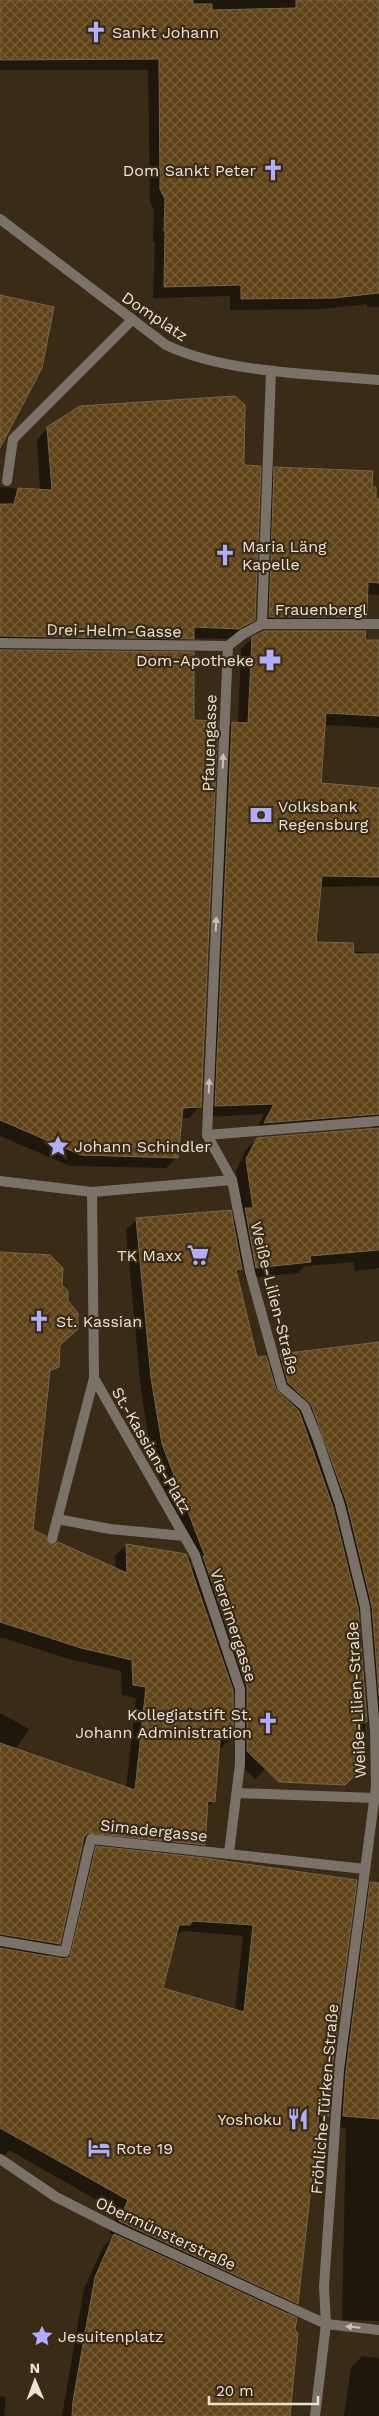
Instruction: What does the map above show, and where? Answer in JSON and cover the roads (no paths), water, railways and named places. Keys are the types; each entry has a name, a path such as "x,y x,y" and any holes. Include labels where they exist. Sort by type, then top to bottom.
{"street":[{"name":"Domplatz","path":"0,219 166,345 188,356 271,371 379,380"},
{"path":"7,481 13,439 132,320"},
{"path":"228,646 243,634 262,624 271,371"},
{"name":"Frauenbergl","path":"262,624 379,624"},
{"name":"Drei-Helm-Gasse","path":"0,643 228,646"},
{"name":"Pfauengasse","path":"207,1135 228,646"},
{"path":"207,1135 379,1121"},
{"name":"Weiße-Lilien-Straße","path":"207,1135 232,1180 250,1272 282,1386 305,1407 340,1504 365,1608 378,1786"},
{"path":"0,1181 92,1192 232,1180"},
{"name":"St.-Kassians-Platz","path":"52,1539 94,1378 92,1192"},
{"name":"St.-Kassians-Platz","path":"94,1378 196,1555"},
{"name":"St.-Kassians-Platz","path":"57,1519 110,1529 184,1536"},
{"name":"Viereimergasse","path":"196,1555 240,1689 240,1764 229,1853"},
{"name":"Fröhliche-Türken-Straße","path":"315,2416 326,2324 324,2286 339,2070 374,1798 378,1786"},
{"path":"237,1793 374,1798"},
{"name":"Simadergasse","path":"0,1941 65,1952 91,1839 365,1869"},
{"name":"Obermünsterstraße","path":"0,2158 56,2197 108,2224 326,2324 379,2330"}],"place":[{"name":"Sankt Johann","path":"96,32"},
{"name":"Dom Sankt Peter","path":"273,170"},
{"name":"Maria Läng Kapelle","path":"225,555"},
{"name":"Dom-Apotheke","path":"270,660"},
{"name":"Volksbank Regensburg","path":"261,815"},
{"name":"Johann Schindler","path":"58,1146"},
{"name":"TK Maxx","path":"198,1255"},
{"name":"St. Kassian","path":"39,1321"},
{"name":"Kollegiatstift St. Johann Administration","path":"268,1723"},
{"name":"Yoshoku","path":"298,2119"},
{"name":"Rote 19","path":"99,2148"},
{"name":"Jesuitenplatz","path":"42,2336"}]}
